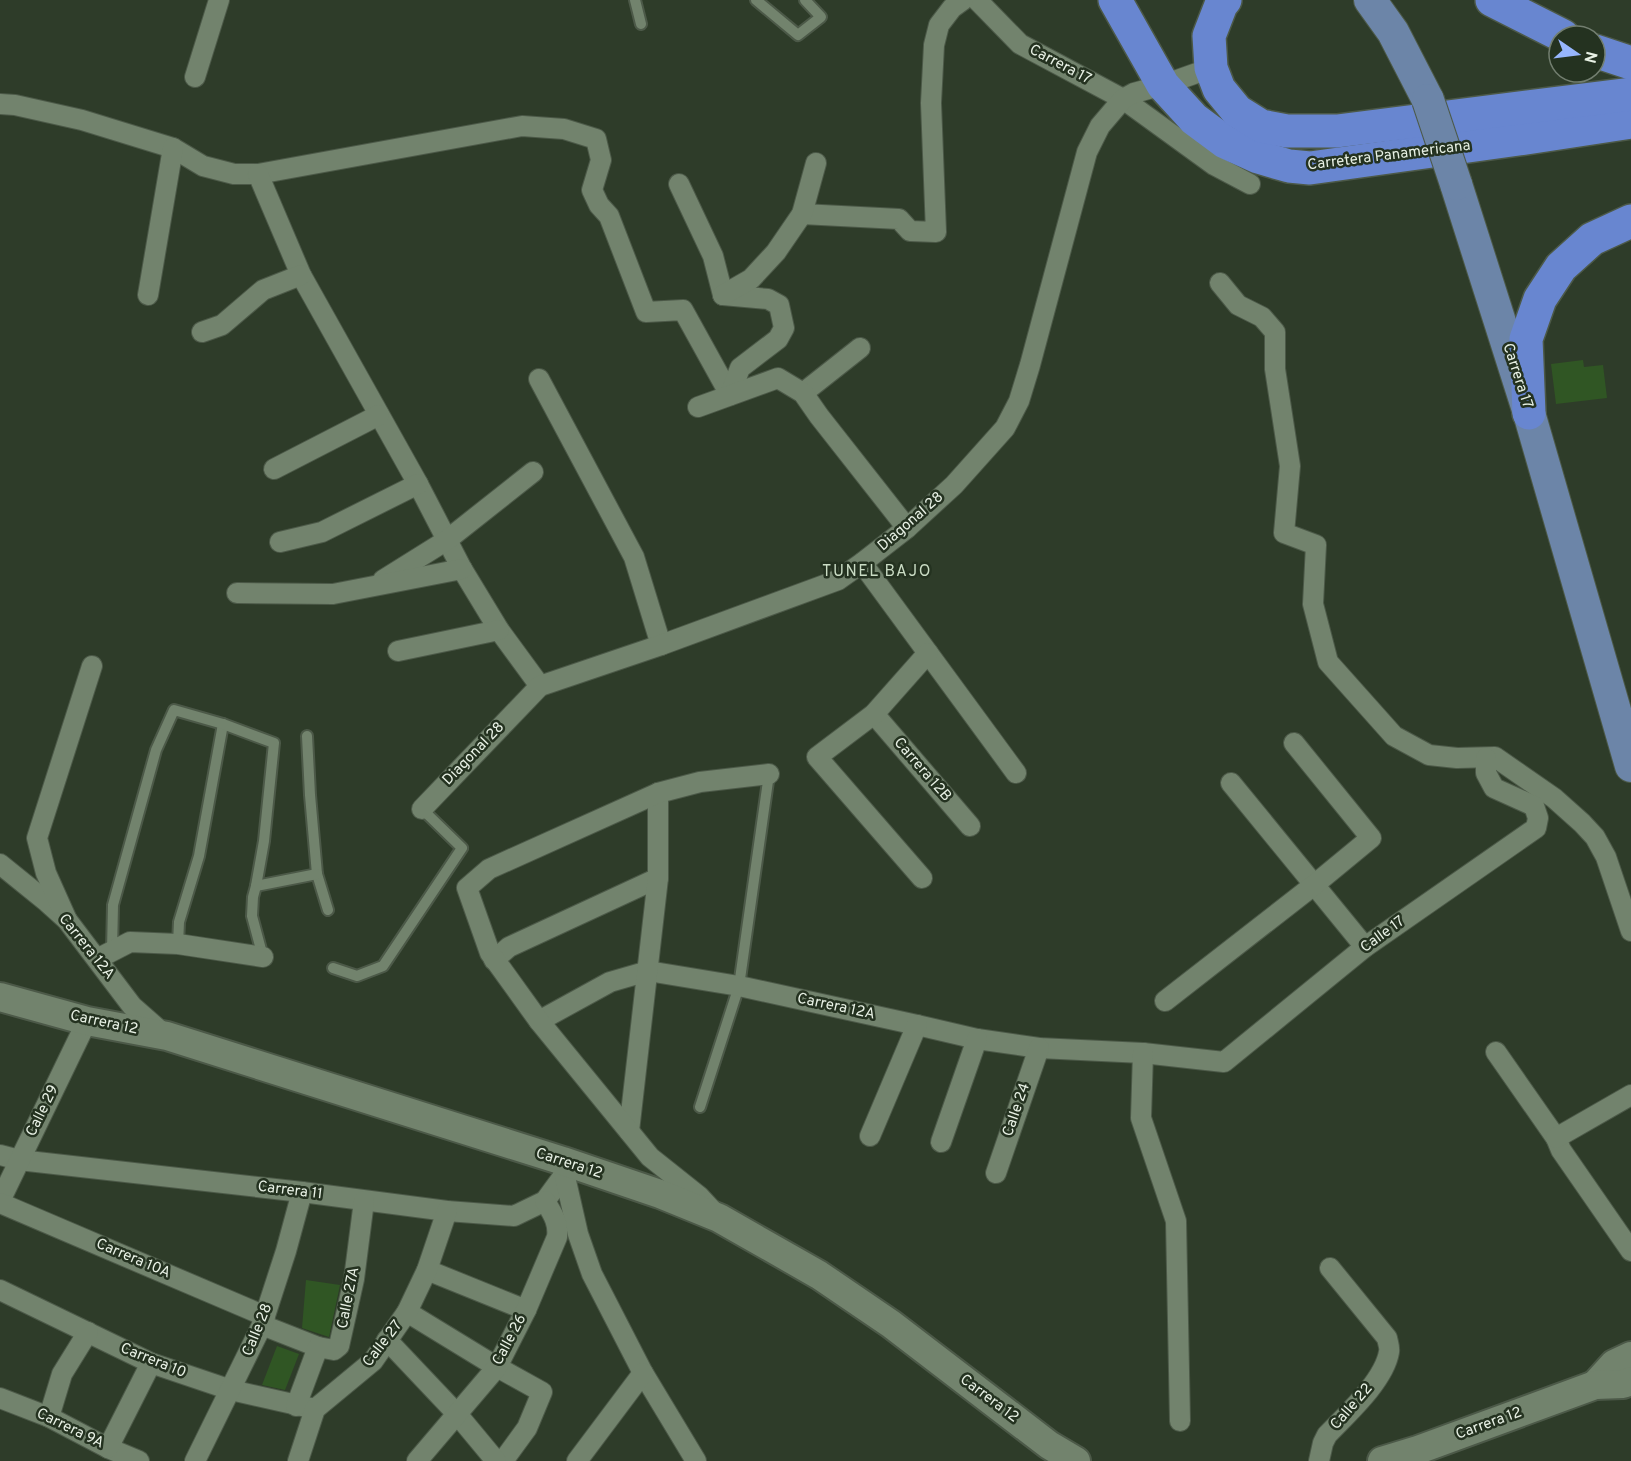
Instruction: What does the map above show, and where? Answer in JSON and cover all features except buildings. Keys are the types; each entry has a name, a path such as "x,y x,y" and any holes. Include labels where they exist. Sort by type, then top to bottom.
{"highway":[{"name":"Carretera Panamericana","path":"1115,0 1163,85 1194,119 1225,142 1258,157 1289,166 1310,168 1631,122"},
{"path":"1225,0 1209,36 1211,68 1219,88 1237,111 1261,126 1287,131 1336,131 1631,94"},
{"path":"1492,0 1547,28"},
{"path":"1607,55 1631,63"},
{"path":"1529,412 1526,339 1540,299 1561,267 1592,239 1631,221"}],"main road":[{"name":"Carrera 17","path":"1370,0 1393,32 1428,100 1529,412 1620,713 1631,766"}],"street":[{"path":"195,77 219,0"},
{"path":"802,214 899,219 910,231 936,232 931,103 934,45 939,25 952,8 963,0"},
{"name":"Carrera 17","path":"977,0 1020,44 1123,99 1214,165 1251,184"},
{"name":"Diagonal 28","path":"422,809 540,686 661,645 838,580 907,528 954,484 1005,428 1018,401 1030,365 1087,152 1100,126 1123,99 1134,93 1211,68"},
{"path":"0,104 15,105 82,120 173,148 203,166 234,174 258,174 522,126 564,129 596,140 601,160 592,190 599,205 609,216 646,312 683,310 730,395"},
{"path":"148,296 173,148"},
{"path":"723,295 751,279 776,252 802,214 816,163"},
{"path":"258,174 301,275 418,484 462,569 499,630 540,686"},
{"path":"679,184 713,256 723,295"},
{"path":"202,332 222,325 263,290 301,275"},
{"path":"1220,283 1238,305 1262,317 1275,332 1275,369 1290,466 1284,533 1316,545 1313,604 1328,662 1394,736 1429,755 1495,757 1554,798 1595,837 1606,857 1631,931"},
{"path":"723,295 768,299 779,305 784,328 778,339 740,368 730,395"},
{"path":"803,393 860,348"},
{"path":"698,407 778,378 803,393 907,528"},
{"path":"539,379 633,558 661,645"},
{"path":"274,469 379,415"},
{"path":"370,587 447,540 532,472"},
{"path":"280,542 322,532 418,484"},
{"path":"862,563 1016,773"},
{"path":"237,593 333,594 462,569"},
{"path":"398,651 499,630"},
{"path":"922,878 817,757 874,714 928,653"},
{"path":"67,920 46,873 37,838 92,666"},
{"name":"Carrera 12B","path":"874,714 970,826"},
{"path":"1165,1001 1371,838 1294,743"},
{"name":"Calle 17","path":"1143,1053 1224,1062 1365,947 1536,828 1538,818 1534,806 1494,788 1486,772 1486,758"},
{"path":"719,1218 699,1196 650,1157 539,1021 490,953 467,888 489,869 658,794 700,782 769,774"},
{"path":"1231,783 1365,947"},
{"path":"629,1131 658,878 658,794"},
{"name":"Carrera 12A","path":"0,864 47,902 104,955 132,1006 166,1036"},
{"path":"494,960 509,947 658,878"},
{"path":"104,955 130,942 178,944 262,957"},
{"name":"Carrera 12A","path":"539,1021 610,982 648,971 739,986 977,1039 1039,1048 1143,1053"},
{"name":"Carrera 12","path":"0,997 87,1021 166,1036 564,1168 660,1194 719,1218 819,1275 891,1324 1048,1445 1077,1461"},
{"name":"Calle 29","path":"0,1202 87,1021"},
{"path":"870,1136 917,1025"},
{"path":"941,1142 977,1039"},
{"name":"Calle 24","path":"996,1173 1039,1048"},
{"path":"1496,1052 1631,1251"},
{"path":"1143,1053 1141,1118 1176,1221 1180,1420"},
{"path":"1558,1144 1631,1095"},
{"name":"Carrera 11","path":"0,1155 19,1160 447,1211 514,1216 546,1201"},
{"path":"546,1201 564,1168"},
{"path":"564,1168 578,1234 592,1274 643,1373 696,1461"},
{"name":"Calle 28","path":"195,1461 264,1321 302,1192"},
{"name":"Calle 27A","path":"318,1347 334,1350 339,1346 354,1279 364,1201"},
{"name":"Calle 26","path":"417,1461 497,1367 526,1310 557,1237 556,1219 546,1201"},
{"name":"Carrera 10A","path":"0,1202 318,1347"},
{"name":"Calle 27","path":"306,1407 373,1361 407,1312 427,1270 447,1211"},
{"name":"Calle 22","path":"1319,1461 1327,1435 1368,1393 1390,1350 1387,1338 1330,1268"},
{"path":"427,1270 526,1310"},
{"name":"Carrera 10","path":"0,1290 151,1363 231,1390 306,1407"},
{"path":"407,1312 542,1392 527,1428 503,1461"},
{"path":"49,1417 62,1374 88,1332"},
{"path":"387,1340 457,1414 496,1461"},
{"path":"298,1461 318,1347"},
{"name":"Carrera 12","path":"1595,1385 1614,1364 1631,1356"},
{"path":"108,1448 151,1363"},
{"path":"577,1461 643,1373"},
{"name":"Carrera 12","path":"1382,1461 1595,1385 1623,1384 1631,1381"},
{"name":"Carrera 9A","path":"0,1398 49,1417 108,1448 139,1461"}],"lane":[{"path":"635,0 641,24"},
{"path":"756,0 798,35 821,17 805,0"},
{"path":"104,955 113,905 156,750 174,710 223,724 274,743 264,841 253,897 252,916 262,957"},
{"path":"178,944 179,922 199,856 223,724"},
{"path":"307,736 309,795 317,874 328,910"},
{"path":"700,1107 739,986 769,774"},
{"path":"333,968 357,976 383,966 462,848 422,809"},
{"path":"256,886 317,874"}],"district":[{"name":"TUNEL BAJO","path":"877,572"}]}
